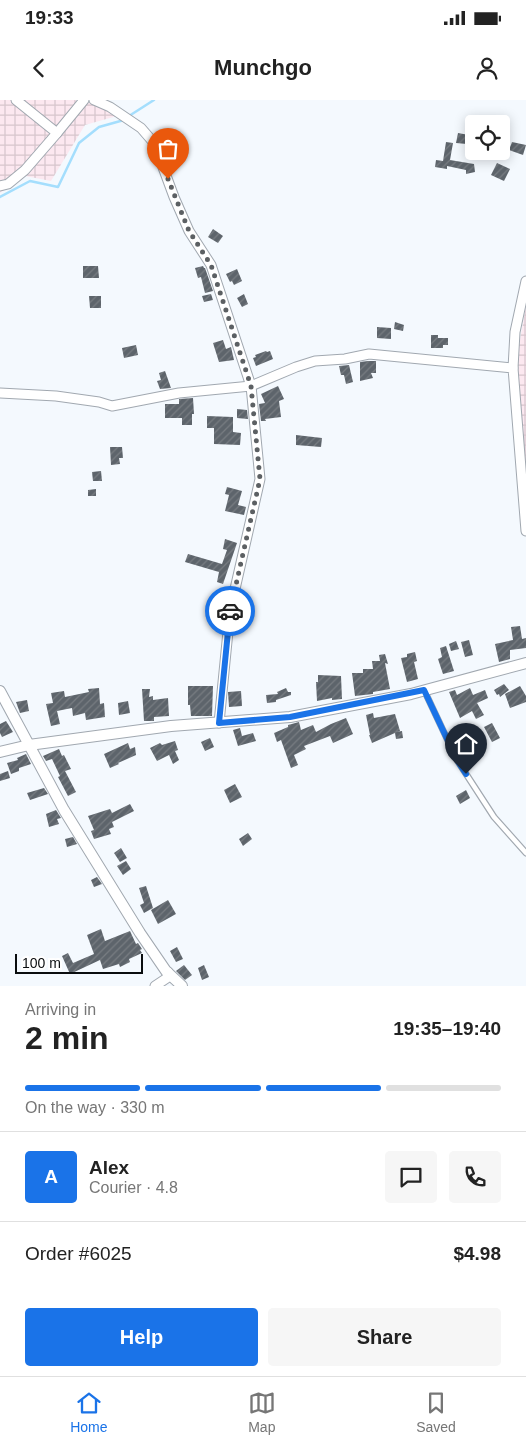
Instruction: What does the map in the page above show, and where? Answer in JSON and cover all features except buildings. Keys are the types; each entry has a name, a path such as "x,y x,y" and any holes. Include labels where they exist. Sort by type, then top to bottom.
{"street":[{"path":"16,100 57,134"},
{"path":"0,186 8,184 25,170 57,134 83,100"},
{"path":"94,100 110,107 141,128 154,143 189,231 211,265 251,386 260,479 230,611 219,723"},
{"path":"526,281 515,332 513,368 526,531"},
{"path":"0,393 56,396 99,402 112,406 178,393 251,386 296,367 316,361 369,354 513,368"},
{"path":"0,752 29,745 171,726 290,717 424,690 526,663"},
{"path":"0,691 78,833 140,934 168,972 182,986"},
{"path":"155,986 167,978 168,972"}],"lane":[{"path":"424,690 457,760 494,817 526,853"}],"shaded area":[{"path":"0,100 75,100 84,104 93,102 117,116 85,125 51,181 25,176 0,193"},
{"path":"526,306 526,474 522,449 516,362"}],"waterway":[{"path":"129,116 154,100"},
{"path":"0,197 30,181 58,187 79,143 99,127 124,120"}],"way so far":[{"path":"168,179 189,231 211,265 251,386 260,479 230,611"}],"route":[{"path":"230,611 219,723 290,717 424,690 457,760 466,774"}]}
